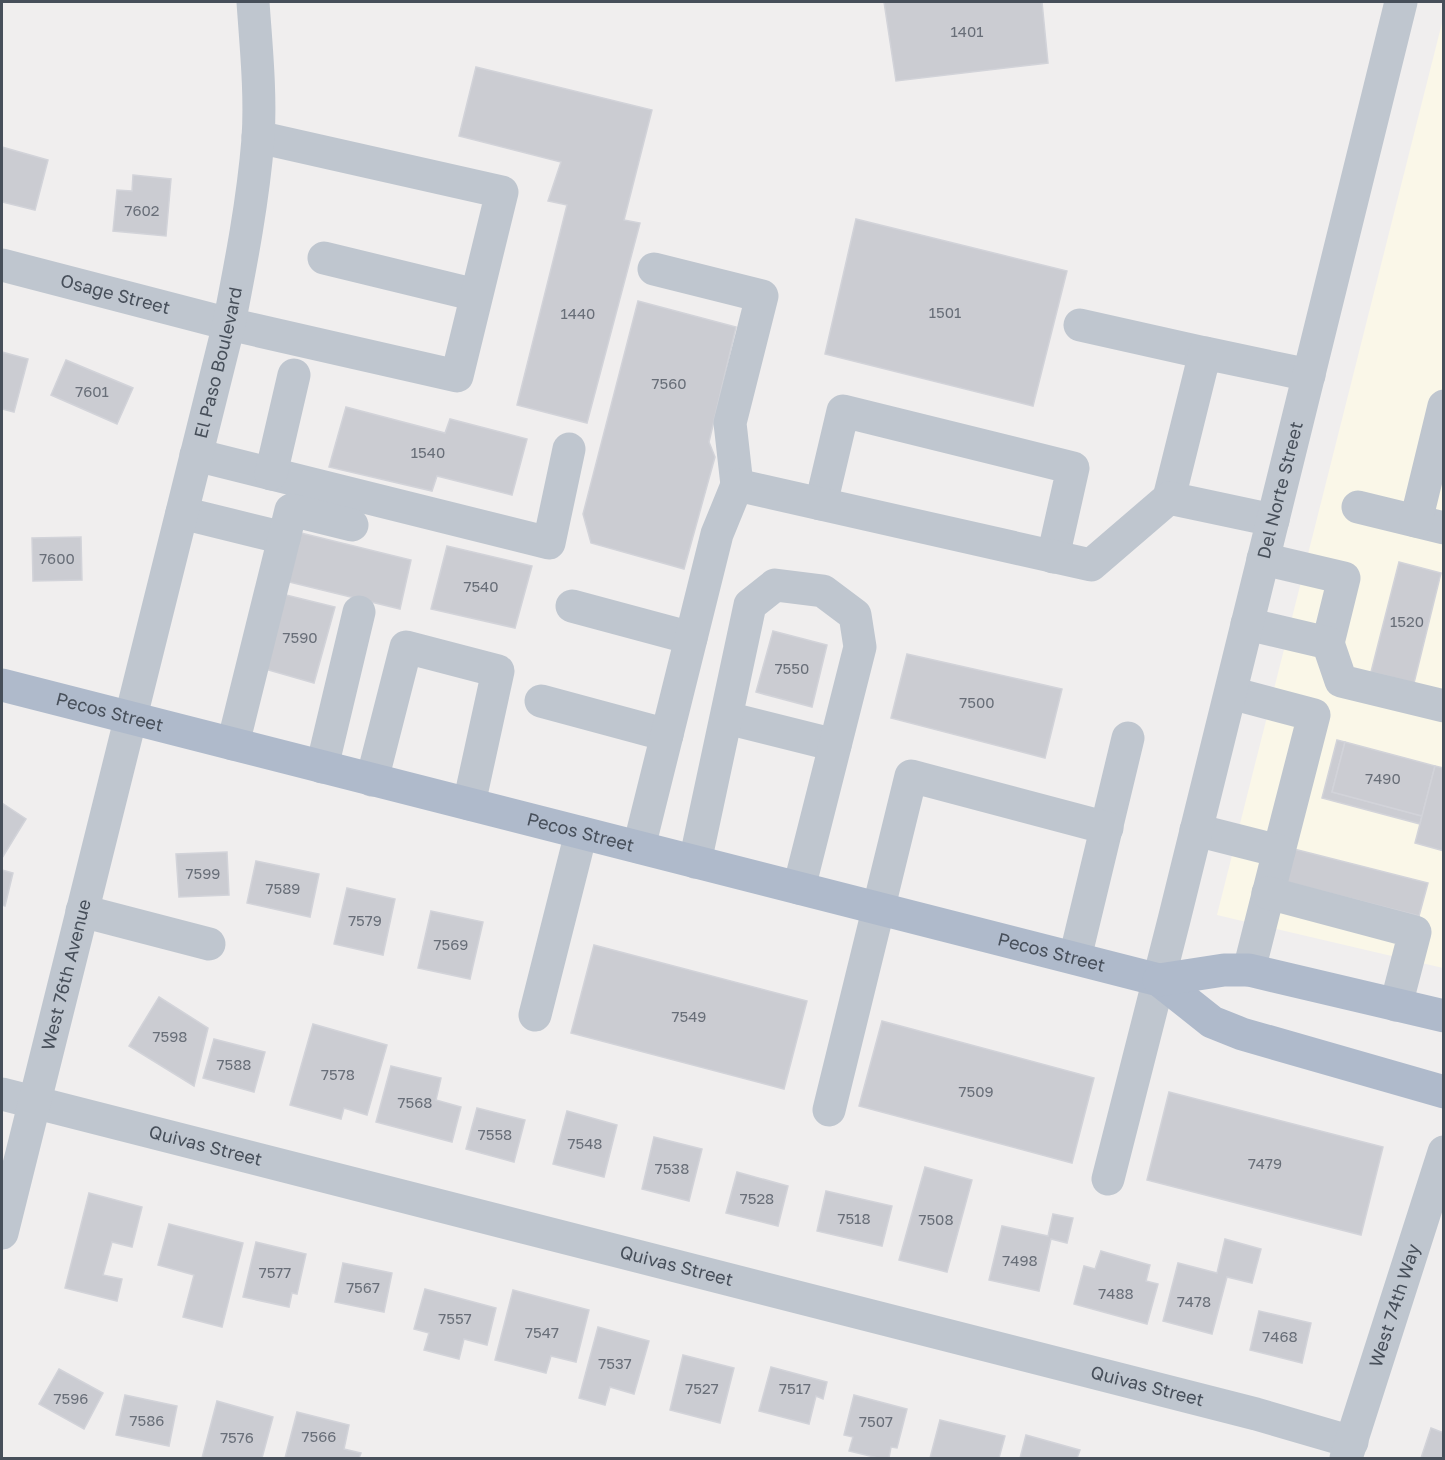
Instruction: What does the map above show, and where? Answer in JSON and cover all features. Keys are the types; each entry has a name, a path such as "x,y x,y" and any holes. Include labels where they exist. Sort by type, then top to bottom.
{"main road":[{"name":"Pecos Street","path":"2,685 1159,980 1224,970 1248,970 1442,1014"},
{"name":"Pecos Street","path":"1159,980 1212,1022 1242,1034 1443,1092"}],"street":[{"name":"El Paso Boulevard","path":"130,718 229,324 246,241 258,137 257,50 253,2"},
{"name":"Del Norte Street","path":"1107,1179 1159,980 1401,2"},
{"path":"258,137 502,192 476,295 324,258"},
{"name":"Osage Street","path":"2,265 229,324 457,376 476,295"},
{"path":"639,847 717,534 737,485 730,423 762,296 654,269"},
{"path":"1080,325 1309,375"},
{"path":"737,485 1091,566 1169,498 1205,352"},
{"path":"271,474 294,375"},
{"path":"1358,507 1430,525 1443,406"},
{"path":"821,504 843,411 1073,468 1053,557"},
{"path":"196,455 549,543 569,449"},
{"path":"1169,498 1273,520"},
{"path":"233,744 291,510 352,525"},
{"path":"182,513 284,538"},
{"path":"1263,559 1344,578 1328,643 1341,681 1443,706"},
{"path":"695,862 750,605 775,585 824,591 855,615 860,647 799,888"},
{"path":"572,606 691,638"},
{"path":"322,767 359,612"},
{"path":"1247,624 1328,643"},
{"path":"372,780 406,647 498,671 469,804"},
{"path":"1230,693 1314,715 1248,970"},
{"path":"542,701 667,735"},
{"name":"West 76th Avenue","path":"2,1233 130,718"},
{"path":"727,718 835,745"},
{"path":"1075,958 1128,738"},
{"path":"829,1110 911,776 1107,828"},
{"path":"1196,830 1279,851"},
{"path":"535,1015 581,833"},
{"path":"1268,893 1415,932 1396,1005"},
{"path":"82,911 209,944"},
{"name":"Quivas Street","path":"2,1094 1233,1408 1349,1450"},
{"name":"West 74th Way","path":"1349,1450 1443,1152"}],"shaded area":[{"path":"1443,19 1443,968 1217,915"}],"building":[{"path":"884,2 1042,2 1048,63 896,81"},
{"path":"476,67 652,110 624,220 640,223 587,423 517,405 567,205 548,201 561,162 459,136"},
{"path":"2,147 48,160 35,210 2,202"},
{"path":"133,175 171,179 166,236 113,231 117,190 132,191"},
{"path":"856,219 1067,271 1033,406 825,354"},
{"path":"638,301 736,327 709,442 715,457 684,569 591,543 583,514"},
{"path":"2,352 28,359 14,412 2,409"},
{"path":"66,360 133,388 117,424 51,395"},
{"path":"346,407 445,433 450,419 527,439 512,495 437,476 432,491 329,467"},
{"path":"297,532 411,560 400,609 285,581"},
{"path":"81,537 82,580 33,581 32,538"},
{"path":"447,546 532,566 515,628 431,609"},
{"path":"1399,562 1441,573 1414,683 1371,672"},
{"path":"286,595 335,607 314,683 265,669"},
{"path":"773,631 827,645 812,707 756,692"},
{"path":"907,654 1062,689 1045,758 891,718"},
{"path":"1337,740 1345,742 1332,792 1422,816 1420,824 1322,798"},
{"path":"1345,742 1435,766 1422,816 1332,792"},
{"path":"1435,766 1444,768 1444,851 1415,843"},
{"path":"2,803 26,819 2,858"},
{"path":"1290,848 1428,883 1419,916 1282,881"},
{"path":"227,852 229,895 179,897 176,854"},
{"path":"256,861 319,874 310,917 247,903"},
{"path":"2,870 13,873 5,906 2,905"},
{"path":"347,888 395,899 383,955 334,944"},
{"path":"431,911 483,922 470,979 418,968"},
{"path":"594,945 807,1001 784,1089 571,1033"},
{"path":"159,997 208,1028 194,1086 129,1046"},
{"path":"882,1021 1094,1078 1072,1163 859,1106"},
{"path":"313,1024 387,1045 367,1115 344,1108 341,1119 290,1105"},
{"path":"214,1039 265,1052 254,1092 203,1078"},
{"path":"391,1066 441,1078 436,1100 461,1107 452,1142 376,1122"},
{"path":"1169,1092 1383,1147 1361,1235 1147,1180"},
{"path":"477,1108 525,1120 514,1162 466,1149"},
{"path":"567,1111 617,1125 604,1177 553,1164"},
{"path":"654,1137 702,1149 689,1201 642,1189"},
{"path":"925,1167 972,1180 947,1272 899,1260"},
{"path":"737,1172 788,1186 778,1226 726,1213"},
{"path":"826,1191 892,1206 882,1246 817,1231"},
{"path":"89,1193 142,1207 132,1247 112,1242 103,1275 122,1279 117,1301 65,1288"},
{"path":"1053,1214 1073,1218 1067,1243 1051,1239 1039,1291 989,1280 1002,1226 1048,1236"},
{"path":"169,1224 243,1243 222,1327 183,1317 194,1275 158,1265"},
{"path":"1225,1239 1261,1249 1252,1283 1227,1277 1212,1334 1163,1321 1178,1263 1217,1273"},
{"path":"256,1242 306,1254 297,1294 292,1293 289,1307 243,1297"},
{"path":"1101,1251 1150,1265 1146,1281 1158,1284 1147,1324 1074,1304 1084,1266 1095,1269"},
{"path":"343,1263 392,1273 384,1312 335,1302"},
{"path":"425,1289 496,1308 487,1345 464,1339 459,1359 424,1350 429,1333 414,1329"},
{"path":"513,1290 589,1310 576,1362 551,1356 546,1373 495,1360"},
{"path":"1259,1311 1311,1323 1302,1363 1250,1350"},
{"path":"598,1327 649,1341 634,1394 610,1387 605,1405 579,1398"},
{"path":"683,1355 734,1368 720,1423 670,1410"},
{"path":"771,1367 827,1382 823,1399 816,1396 809,1424 759,1411"},
{"path":"59,1369 103,1393 84,1429 39,1404"},
{"path":"125,1395 177,1406 169,1446 116,1435"},
{"path":"854,1395 907,1409 897,1448 891,1447 889,1458 878,1458 849,1451 853,1437 844,1435"},
{"path":"217,1401 273,1417 262,1458 202,1458"},
{"path":"297,1412 349,1425 344,1449 361,1453 359,1458 285,1458"},
{"path":"940,1420 1005,1436 999,1458 930,1458"},
{"path":"1431,1428 1444,1433 1444,1458 1421,1458"},
{"path":"1026,1435 1080,1450 1077,1458 1020,1458"}]}
